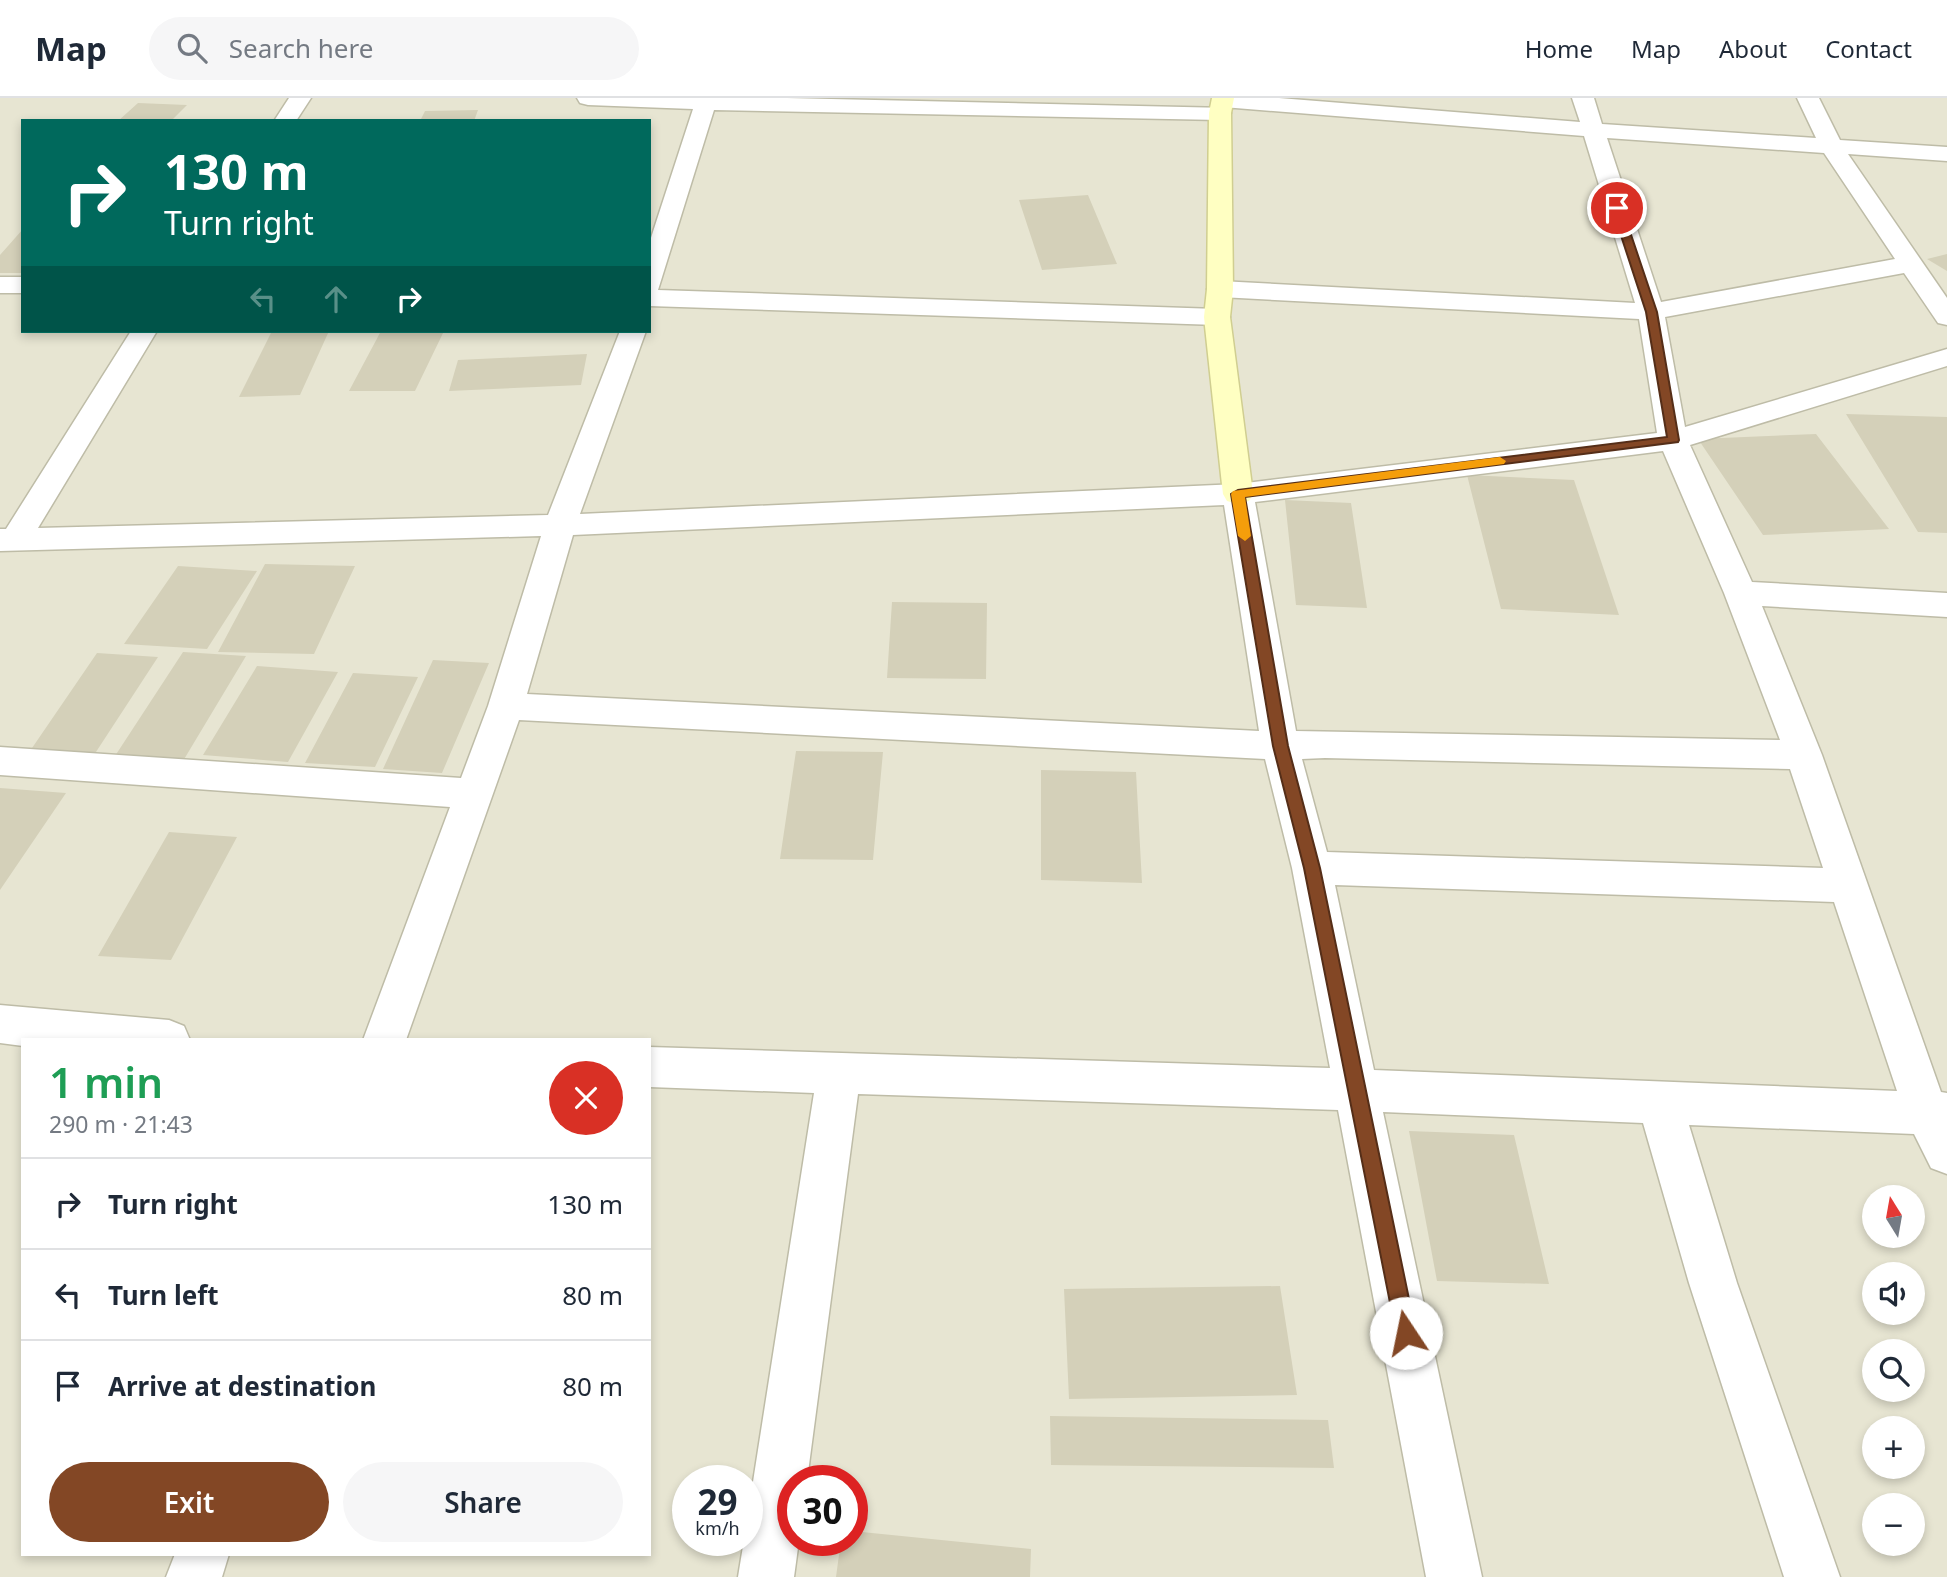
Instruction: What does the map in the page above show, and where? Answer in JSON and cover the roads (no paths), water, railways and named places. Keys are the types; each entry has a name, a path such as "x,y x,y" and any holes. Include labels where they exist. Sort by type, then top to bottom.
{"street":[{"path":"286,119 300,98"},
{"path":"588,98 1222,104 1947,154"},
{"path":"1583,98 1651,312 1673,440 1740,593 1804,755 1849,886 1937,1113 1947,1152"},
{"path":"1808,98 1832,147 1947,317"},
{"path":"651,279 707,101"},
{"path":"1222,104 1220,289 1217,317 1238,494 1280,746 1312,868 1454,1577"},
{"path":"1220,289 1651,312 1911,264"},
{"path":"0,285 21,285"},
{"path":"651,298 1217,317"},
{"path":"7,540 143,333"},
{"path":"385,1038 506,706 560,525 632,333"},
{"path":"7,540 560,525 1238,494 1673,440 1947,356"},
{"path":"1740,593 1947,605"},
{"path":"506,706 1280,746 1325,744 1804,755"},
{"path":"0,761 474,794"},
{"path":"1312,868 1849,886"},
{"path":"0,1024 148,1038"},
{"path":"651,1068 1357,1090 1937,1113"},
{"path":"766,1577 839,1074"},
{"path":"1659,1101 1713,1283 1812,1577"},
{"path":"194,1577 201,1556"}]}
